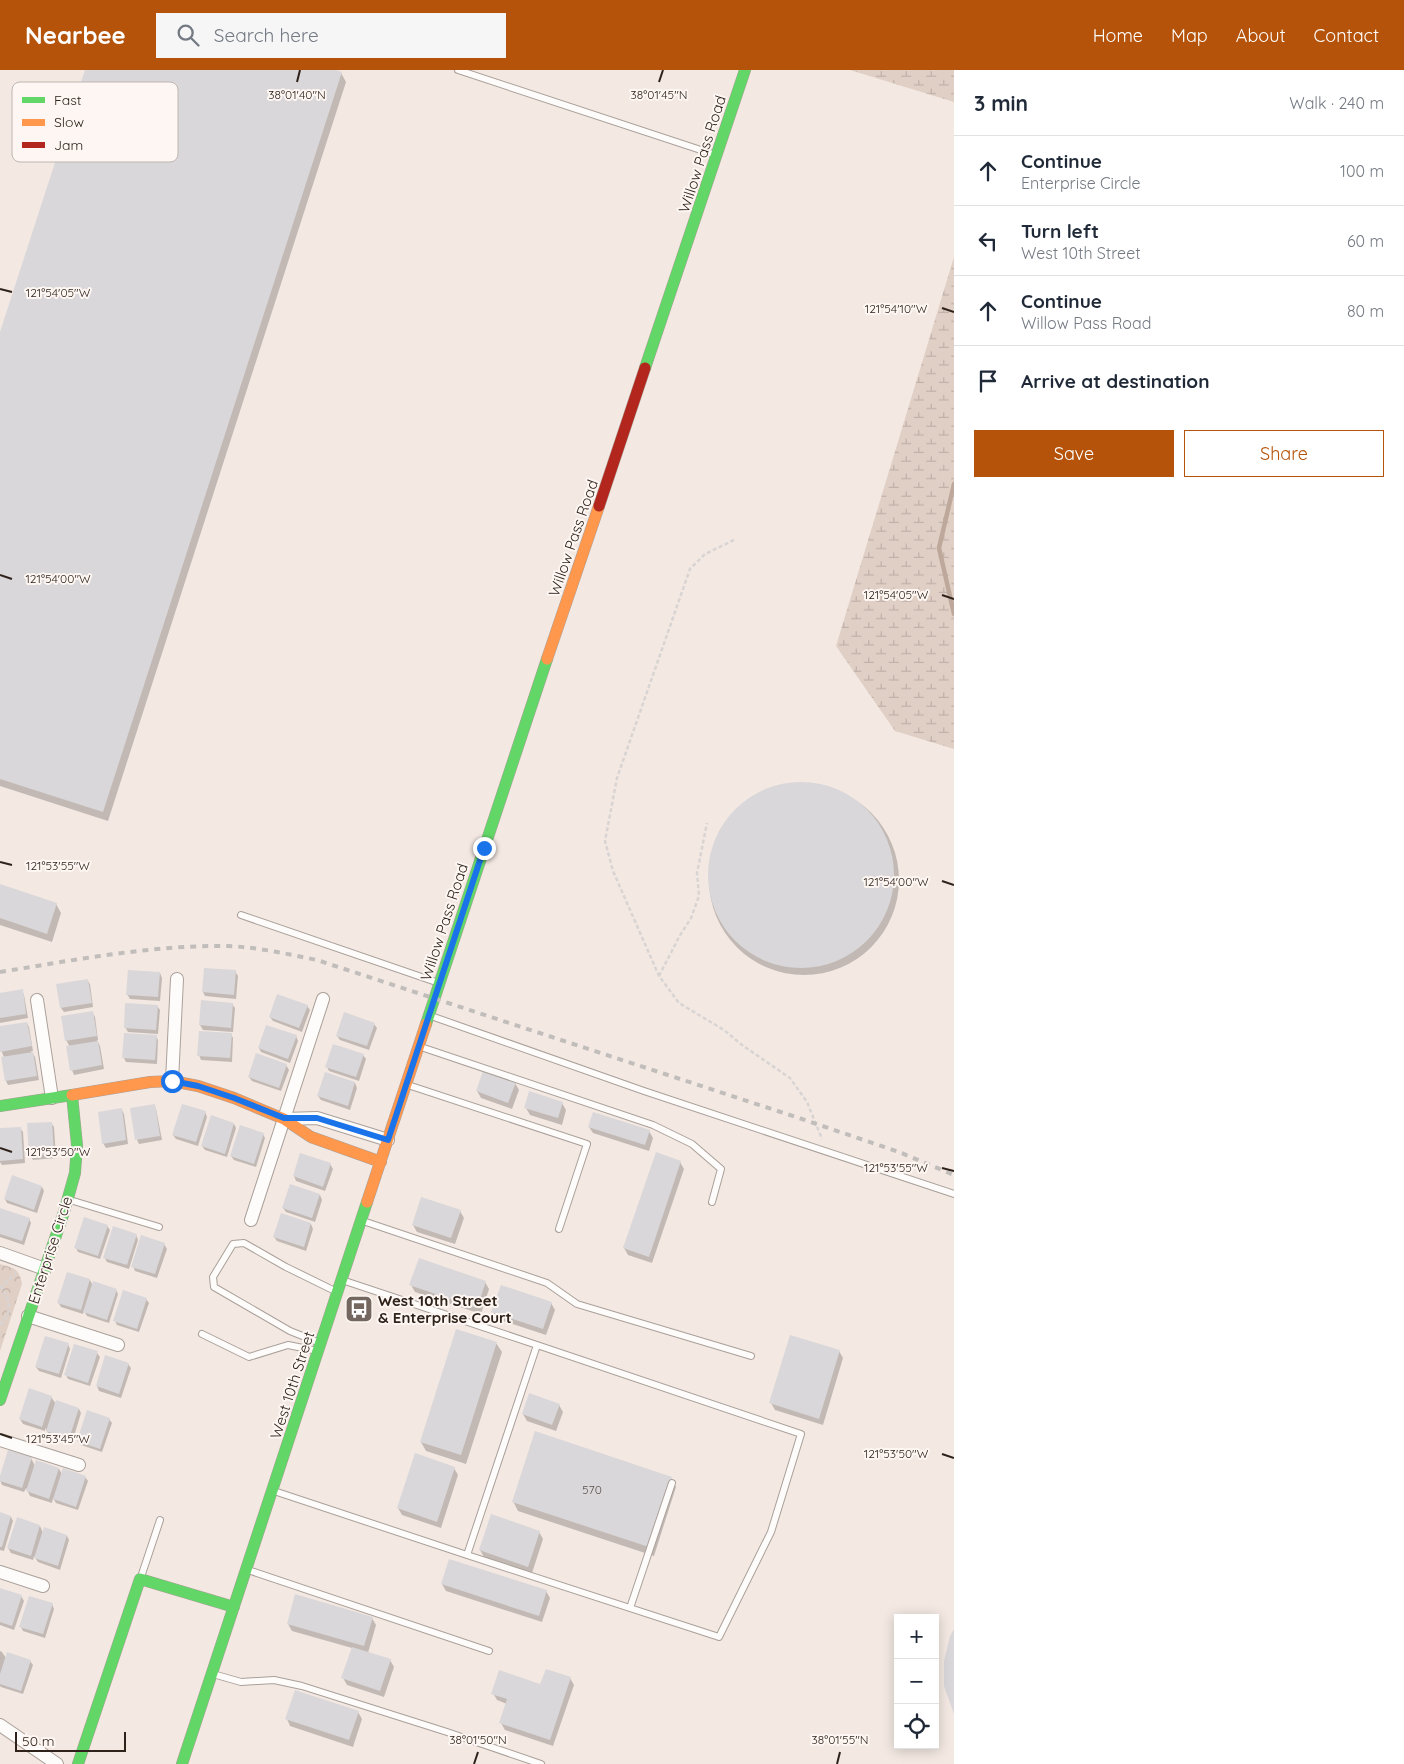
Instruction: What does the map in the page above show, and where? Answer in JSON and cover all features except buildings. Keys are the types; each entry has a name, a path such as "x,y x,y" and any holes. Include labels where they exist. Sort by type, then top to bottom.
{"main road":[{"name":"Willow Pass Road","path":"430,1015 490,830 745,70"},
{"name":"West 10th Street","path":"182,1764 430,1015"},
{"path":"0,1106 150,1082 172,1081 198,1086 234,1098 284,1118 310,1137 381,1162"},
{"name":"Enterprise Circle","path":"0,1400 4,1376 45,1268 75,1173 77,1145 72,1095"},
{"path":"78,1764 140,1579 234,1607"}],"street":[{"path":"172,1081 177,979"},
{"path":"251,1220 323,999"},
{"path":"37,1000 52,1098"},
{"path":"284,1118 317,1118 388,1140"},
{"path":"0,1253 45,1268"},
{"path":"28,1316 118,1345"},
{"path":"0,1440 79,1465"},
{"path":"0,1572 43,1586"},
{"path":"0,1725 58,1764"}],"lane":[{"path":"458,70 717,155"},
{"path":"241,916 440,983"},
{"path":"430,1015 644,1091 954,1194"},
{"path":"419,1046 653,1125 692,1144 721,1169 712,1202"},
{"path":"407,1084 588,1144 559,1229"},
{"path":"68,1199 159,1227"},
{"path":"362,1220 547,1283 577,1304 751,1356"},
{"path":"320,1348 214,1287 213,1277 233,1244 244,1243 338,1293"},
{"path":"272,1491 718,1637 771,1532 801,1434 342,1280"},
{"path":"202,1334 249,1357 288,1345 320,1348"},
{"path":"467,1555 537,1345"},
{"path":"630,1608 672,1483"},
{"path":"140,1579 160,1520"},
{"path":"246,1570 489,1652"},
{"path":"212,1674 240,1682 274,1680 302,1686 541,1764"}],"path":[{"path":"734,540 705,554 690,569 618,778 605,841 613,871 659,976 679,1003 724,1030 742,1045 790,1078 808,1102 828,1152"},
{"path":"659,976 691,918 699,896 697,873 707,823"},
{"path":"0,1324 8,1314 9,1306 7,1295 0,1288 29,1263"}],"green space":[{"path":"850,70 954,70 954,102"},
{"path":"954,257 954,749 895,731 836,646"},
{"path":"0,1264 15,1270 22,1284 0,1351"}],"waterway":[{"path":"954,484 939,548 954,614"}],"railway":[{"path":"0,972 113,954 199,946 250,948 317,960 796,1117 899,1152 954,1175"}],"traffic: fast":[{"path":"645,368 745,70"},
{"path":"426,1024 547,659"},
{"path":"0,1106 72,1095 77,1145 75,1173 64,1212 0,1400"},
{"path":"182,1764 367,1202"},
{"path":"78,1764 140,1579 234,1607"}],"traffic: slow":[{"path":"547,659 599,506"},
{"path":"367,1202 426,1024"},
{"path":"72,1095 150,1082 172,1081 198,1086 234,1098 284,1119 311,1137 381,1162"}],"traffic: jam":[{"path":"599,506 645,368"}],"place":[{"name":"West 10th Street & Enterprise Court","path":"359,1309"}],"route":[{"path":"172,1081 198,1086 284,1118 317,1118 388,1140 484,848"}]}
